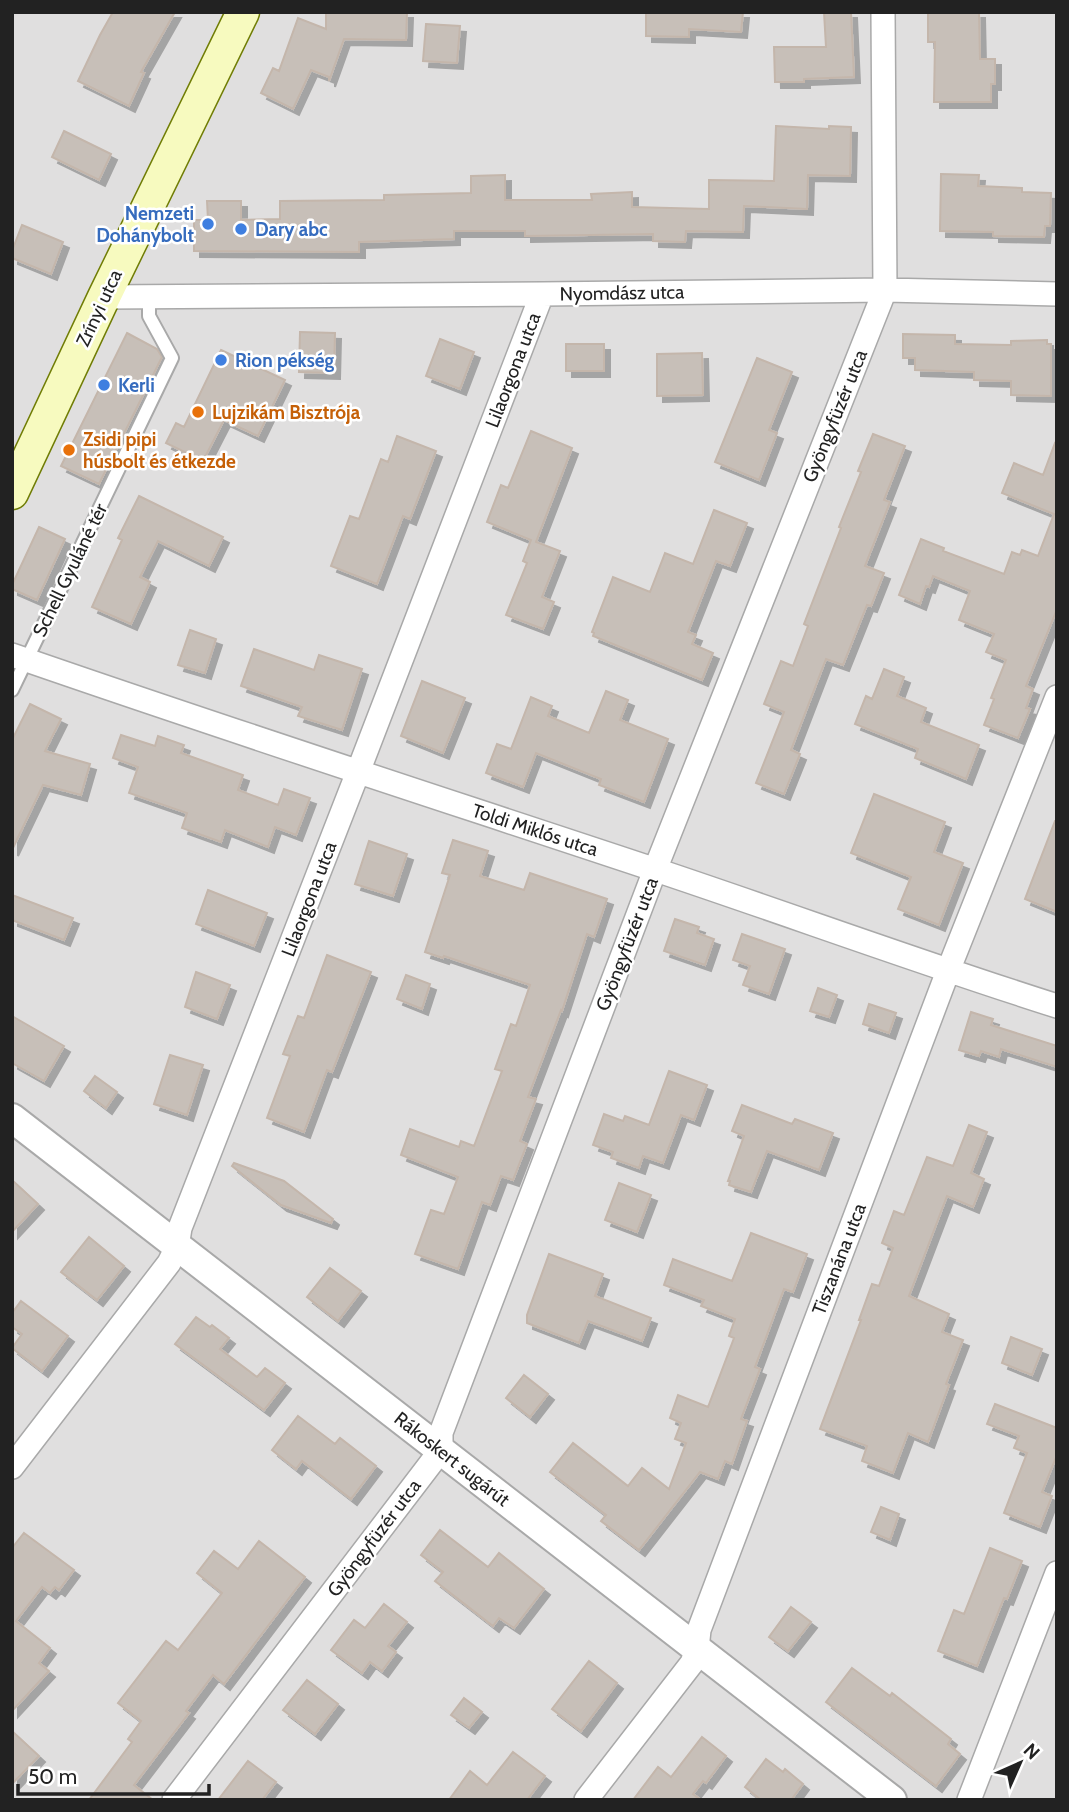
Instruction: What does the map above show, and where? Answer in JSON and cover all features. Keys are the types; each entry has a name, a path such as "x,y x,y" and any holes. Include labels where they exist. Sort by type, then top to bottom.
{"main road":[{"name":"Zrínyi utca","path":"14,484 243,12"}],"street":[{"name":"Gyöngyfüzér utca","path":"174,1800 441,1450 441,1433 655,870 885,290 883,12"},
{"name":"Nyomdász utca","path":"103,297 885,290 1057,294"},
{"name":"Lilaorgona utca","path":"12,1467 169,1263 177,1247 180,1228 542,294"},
{"name":"Toldi Miklós utca","path":"19,657 1057,1006"},
{"name":"Tiszanána utca","path":"586,1800 692,1663 699,1630 948,971 1057,696"},
{"name":"Rákoskert sugárút","path":"12,1118 892,1800"},
{"path":"969,1800 1057,1573"}],"lane":[{"name":"Schell Gyuláné tér","path":"12,690 19,657 172,358 149,316 149,298"}],"shaded area":[{"path":"12,12 1057,12 1057,1800 12,1800"}],"building":[{"path":"113,12 175,12 141,72 144,73 129,106 78,81"},
{"path":"326,12 407,12 406,40 344,39 329,81 329,77 311,70 293,109 261,93 273,68 279,71 298,18 326,29"},
{"path":"646,12 743,12 741,32 689,29 689,37 646,36"},
{"path":"824,12 851,12 854,77 775,82 774,47 826,47"},
{"path":"928,12 979,12 980,59 995,59 995,84 991,84 991,102 934,102 935,42 928,42"},
{"path":"426,24 460,26 457,63 423,61"},
{"path":"776,126 829,129 829,126 851,127 850,176 808,175 807,209 744,206 743,232 686,231 685,242 653,241 653,234 525,236 525,231 454,231 454,239 359,242 359,252 194,251 194,220 208,220 207,201 241,201 241,220 280,219 280,201 384,200 384,195 471,193 471,176 505,175 505,200 592,200 591,194 632,192 632,207 709,209 709,180 774,181"},
{"path":"64,131 111,154 99,180 52,157"},
{"path":"941,174 979,175 978,186 1022,188 1022,192 1051,193 1050,226 1045,226 1044,237 940,231"},
{"path":"22,225 63,242 51,274 12,258"},
{"path":"300,332 335,333 334,373 299,372"},
{"path":"127,333 157,349 162,357 99,484 61,466"},
{"path":"903,334 955,335 955,344 1011,345 1011,341 1047,340 1047,344 1051,344 1051,396 1011,395 1011,381 974,380 974,372 915,370 915,358 903,358"},
{"path":"440,339 474,352 460,389 426,376"},
{"path":"566,344 604,344 604,371 566,371"},
{"path":"221,350 285,380 258,436 224,420 203,461 166,443 176,423 184,427"},
{"path":"702,353 703,395 657,396 657,354"},
{"path":"757,358 792,372 769,430 777,433 759,480 715,462"},
{"path":"531,431 572,448 536,542 560,551 542,597 554,602 543,629 506,615 527,563 523,561 531,540 487,522 501,485 508,488"},
{"path":"873,434 905,446 884,500 890,502 865,566 884,573 871,606 867,605 843,665 826,659 791,750 800,754 784,794 756,783 784,712 764,704 781,661 793,666 808,626 804,624"},
{"path":"397,436 436,451 410,519 403,516 377,584 331,566 350,516 359,519 381,459 388,462"},
{"path":"1055,443 1057,609 1026,686 1033,689 1026,708 1030,709 1018,738 984,725 1006,660 986,652 994,634 959,620 970,591 933,576 929,587 926,586 920,604 899,595 921,539 944,548 943,551 1004,574 1012,552 1020,555 1022,550 1038,556 1054,514 1002,493 1014,463 1043,475"},
{"path":"139,496 223,537 209,566 158,541 140,577 150,582 131,624 92,607 122,540 118,538"},
{"path":"714,510 747,523 730,566 716,561 688,632 696,635 692,644 713,653 702,680 593,636 592,632 613,577 650,592 665,553 693,564"},
{"path":"39,527 65,539 37,600 12,589 12,585"},
{"path":"190,630 216,639 205,673 178,665"},
{"path":"254,649 314,670 319,655 362,669 342,730 298,716 302,707 241,686"},
{"path":"884,669 904,677 897,696 926,708 921,722 979,745 966,779 915,758 918,749 855,724 866,696 872,699"},
{"path":"422,681 465,698 443,753 401,736"},
{"path":"606,691 628,700 620,720 668,739 644,802 599,785 601,779 536,753 523,787 486,773 497,744 511,749 531,697 552,706 548,716 589,733"},
{"path":"30,704 61,719 45,751 90,764 81,795 43,785 12,850 12,740"},
{"path":"121,735 155,746 158,736 184,745 181,753 243,775 238,790 278,805 284,789 310,798 296,835 275,827 268,847 225,830 221,842 182,828 187,813 129,793 138,767 113,758"},
{"path":"874,794 945,822 934,852 963,863 939,925 898,909 911,877 851,853"},
{"path":"1057,821 1057,912 1025,899"},
{"path":"453,840 488,851 480,876 524,890 530,873 607,899 594,937 587,934 562,1011 528,1097 536,1099 520,1141 527,1144 513,1180 501,1176 490,1205 482,1202 458,1269 415,1254 431,1210 444,1214 458,1177 401,1155 410,1129 459,1147 461,1141 474,1146 502,1071 495,1069 511,1024 516,1026 530,985 425,952 450,875 442,873"},
{"path":"369,841 407,854 393,896 355,884"},
{"path":"208,890 267,913 254,946 196,924"},
{"path":"12,895 73,918 64,940 12,920"},
{"path":"675,919 699,927 697,933 714,939 705,965 664,951"},
{"path":"742,934 785,949 769,994 743,985 750,966 733,960"},
{"path":"327,955 371,972 332,1072 327,1070 304,1132 267,1118 290,1056 283,1054 298,1016 304,1018"},
{"path":"196,972 230,985 217,1019 185,1007"},
{"path":"406,975 430,984 422,1009 397,999"},
{"path":"818,988 837,995 829,1017 810,1011"},
{"path":"869,1004 896,1013 889,1033 863,1024"},
{"path":"971,1012 993,1019 991,1025 1057,1046 1057,1067 1001,1049 999,1057 981,1051 979,1056 959,1050"},
{"path":"12,1016 64,1046 44,1081 12,1063"},
{"path":"170,1055 203,1065 187,1115 154,1104"},
{"path":"669,1071 707,1085 694,1120 681,1115 663,1163 643,1156 639,1168 611,1158 613,1152 593,1145 604,1114 623,1121 625,1116 649,1125"},
{"path":"95,1076 117,1092 106,1108 84,1091"},
{"path":"742,1105 792,1124 795,1119 833,1133 819,1170 767,1151 751,1192 729,1185 728,1181 744,1136 732,1131"},
{"path":"969,1125 987,1132 971,1173 984,1179 973,1207 947,1196 909,1296 949,1314 942,1332 963,1340 928,1442 908,1433 893,1473 862,1461 867,1446 820,1429 872,1284 879,1286 893,1248 882,1243 894,1211 904,1215 927,1157 953,1166"},
{"path":"234,1163 284,1181 333,1219 331,1223 281,1205 232,1166"},
{"path":"12,1180 38,1204 12,1232"},
{"path":"619,1183 651,1195 637,1232 605,1220"},
{"path":"751,1233 807,1254 793,1292 784,1289 755,1367 760,1369 741,1419 747,1421 732,1464 725,1461 718,1479 700,1472 639,1550 601,1521 606,1515 550,1472 573,1443 628,1486 642,1468 669,1489 686,1443 675,1439 681,1423 670,1418 678,1395 708,1407 734,1338 729,1336 735,1319 701,1306 704,1300 664,1285 673,1259 732,1281"},
{"path":"89,1237 124,1266 97,1300 61,1272"},
{"path":"549,1254 603,1274 595,1296 651,1318 642,1341 588,1321 579,1343 527,1323 527,1315"},
{"path":"330,1268 361,1291 338,1321 307,1297"},
{"path":"21,1301 68,1336 42,1371 12,1348 22,1334 12,1327 12,1313"},
{"path":"196,1317 229,1338 220,1349 257,1377 265,1368 285,1383 264,1410 175,1344"},
{"path":"1011,1337 1042,1349 1032,1375 1002,1363"},
{"path":"524,1375 548,1394 530,1417 506,1398"},
{"path":"995,1404 1057,1428 1057,1455 1042,1492 1052,1496 1040,1527 1004,1513 1027,1453 1014,1448 1019,1436 987,1424"},
{"path":"298,1416 335,1444 340,1438 376,1466 351,1499 302,1461 296,1469 272,1450"},
{"path":"881,1507 899,1514 890,1540 871,1532"},
{"path":"440,1530 488,1567 499,1553 544,1589 514,1628 499,1618 493,1626 435,1581 443,1572 421,1555"},
{"path":"24,1533 74,1570 59,1590 55,1587 50,1593 42,1587 16,1621 50,1648 39,1663 49,1671 12,1711 12,1548"},
{"path":"259,1541 305,1577 224,1684 213,1675 186,1711 189,1713 134,1785 153,1800 89,1800 132,1742 128,1739 141,1721 118,1703 166,1641 178,1650 222,1593 197,1573 214,1551 238,1569"},
{"path":"990,1548 1022,1561 977,1666 938,1651 954,1610 964,1614"},
{"path":"384,1604 407,1622 388,1646 396,1652 382,1671 370,1662 362,1673 331,1650 354,1620 365,1628"},
{"path":"791,1607 811,1622 788,1651 769,1637"},
{"path":"589,1661 617,1683 581,1731 552,1709"},
{"path":"852,1668 890,1696 892,1693 951,1739 948,1744 960,1754 936,1786 826,1702"},
{"path":"307,1680 338,1704 315,1734 283,1710"},
{"path":"464,1698 482,1712 469,1728 451,1715"},
{"path":"12,1731 39,1756 12,1784"},
{"path":"702,1737 726,1756 706,1783 703,1781 693,1794 701,1800 633,1800 658,1767 671,1777"},
{"path":"513,1752 545,1776 527,1800 449,1800 470,1771 487,1785"},
{"path":"766,1759 783,1772 785,1769 803,1784 791,1800 761,1800 745,1787"},
{"path":"248,1761 276,1782 262,1800 218,1800"}],"place":[{"name":"Nemzeti Dohánybolt","path":"208,224"},
{"name":"Dary abc","path":"241,229"},
{"name":"Rion pékség","path":"221,360"},
{"name":"Kerli","path":"104,385"},
{"name":"Lujzikám Bisztrója","path":"198,412"},
{"name":"Zsidi pipi húsbolt és étkezde","path":"69,450"}]}
